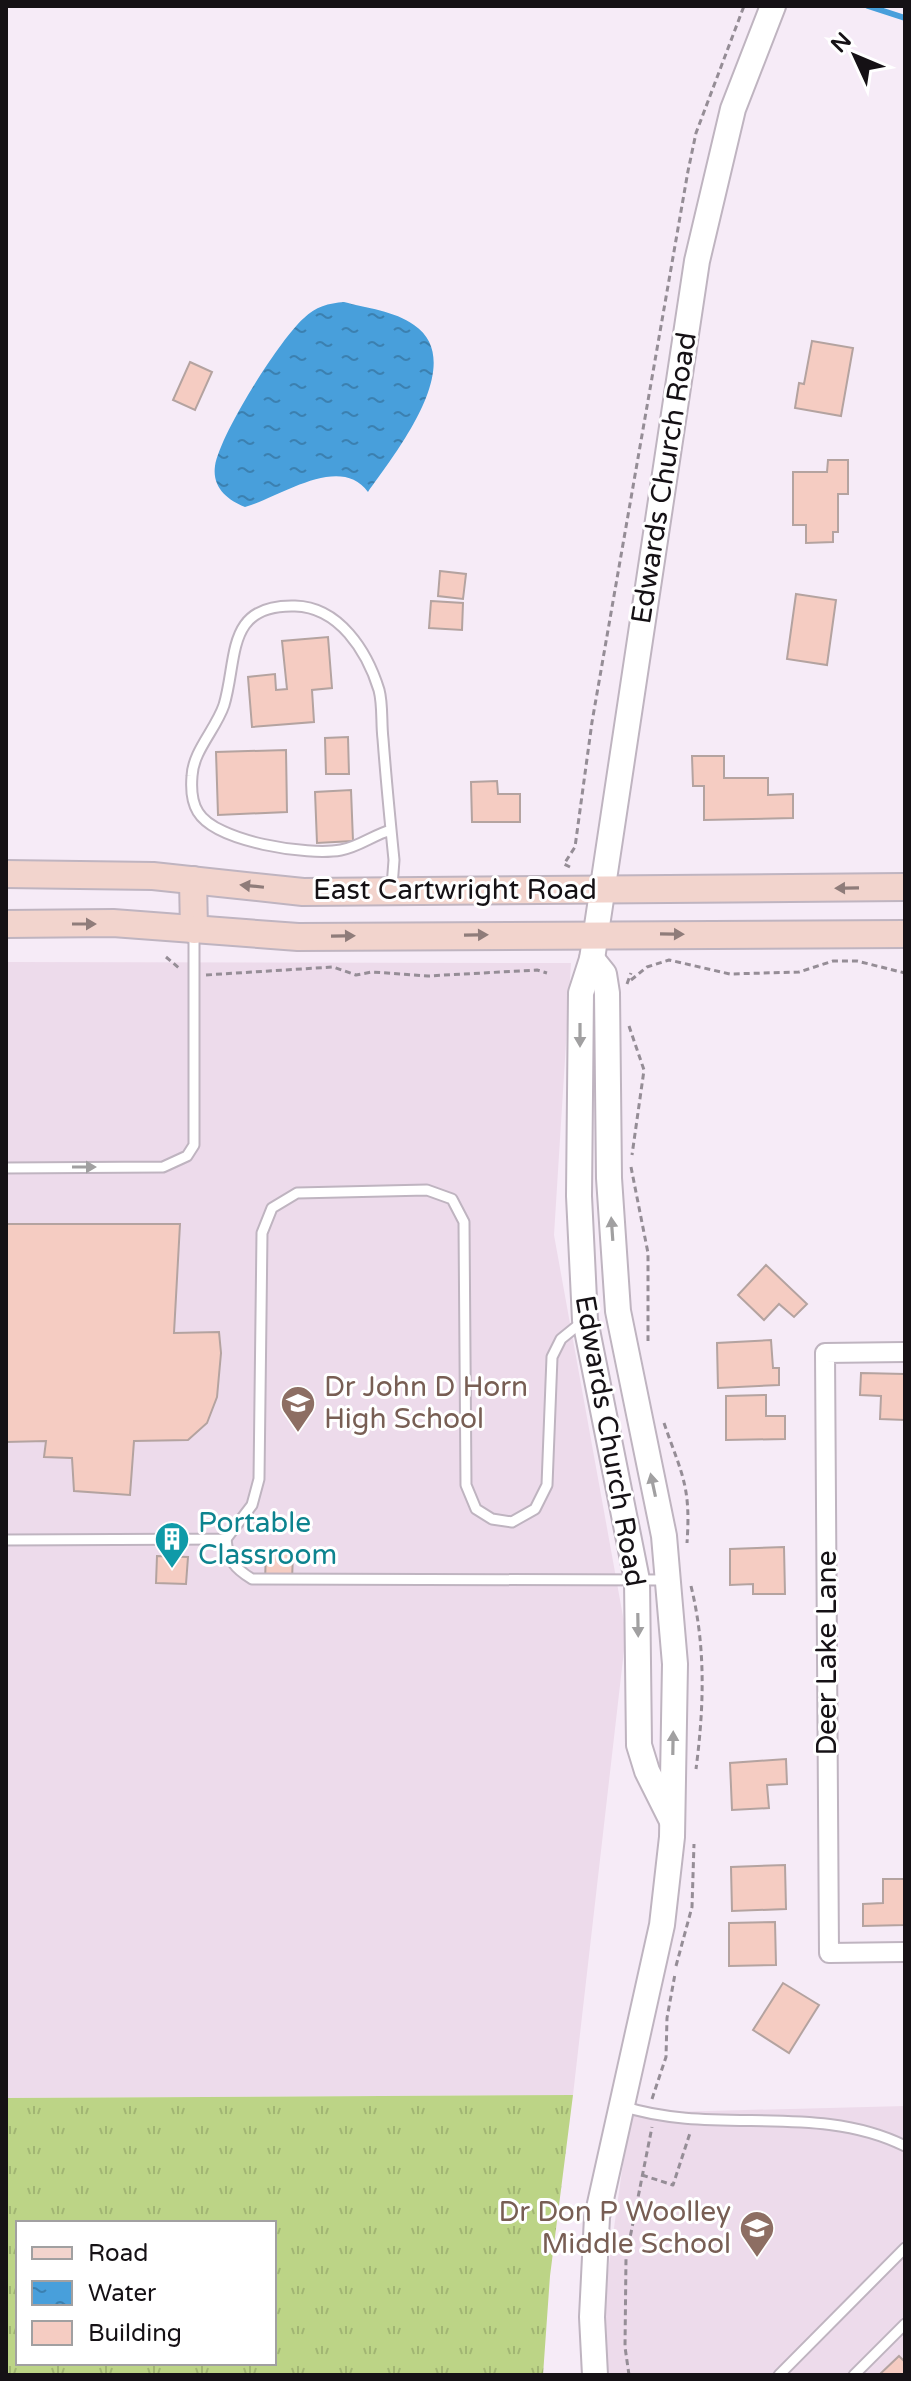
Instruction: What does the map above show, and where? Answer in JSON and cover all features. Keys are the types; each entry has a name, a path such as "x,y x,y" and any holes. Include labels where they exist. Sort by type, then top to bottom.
{"main road":[{"name":"East Cartwright Road","path":"6,874 153,876 303,892 905,887"},
{"path":"193,880 194,930"},
{"name":"East Cartwright Road","path":"6,924 113,923 298,937 593,946 905,934"}],"street":[{"name":"Edwards Church Road","path":"672,1821 647,1771 639,1745 637,1580 585,1320 579,1196 581,993 593,946 697,261 733,109 773,6"},
{"name":"Edwards Church Road","path":"593,946 604,974 607,993 609,1178 618,1311 664,1536 675,1664 672,1821 662,1925 597,2217 592,2317 595,2375"},
{"name":"Deer Lake Lane","path":"905,1352 825,1353 829,1953 905,1952"}],"lane":[{"path":"391,830 339,851 298,849 226,834 206,822 198,811 192,795 192,772 224,704 239,629 257,614 288,605 315,606 341,624 360,649 379,691 391,830 392,891"},
{"path":"6,1168 163,1167 177,1163 194,1145 194,930"},
{"path":"585,1320 561,1339 552,1357 547,1485 535,1509 512,1522 492,1519 476,1509 466,1485 464,1222 452,1199 427,1190 297,1193 272,1208 262,1233 259,1479 252,1505 226,1539 228,1557 235,1569 252,1579 667,1580"},
{"path":"6,1540 226,1539"},
{"path":"622,2106 651,2116 693,2120 828,2123 879,2133 905,2146"},
{"path":"779,2375 905,2248"},
{"path":"854,2375 905,2324"}],"path":[{"path":"570,867 564,864 575,847 592,722 696,133 744,6"},
{"path":"166,957 178,968 215,977 333,967 356,975 372,972 428,976 537,970 547,973"},
{"path":"631,980 647,967 669,960 730,974 799,972 833,961 857,961 905,973"},
{"path":"642,2175 673,2185 693,2120"}],"shaded area":[{"name":"Dr John D Horn High School","path":"6,962 571,963 554,1235 626,1633 573,2095 6,2098"},
{"name":"Dr Don P Woolley Middle School","path":"905,2106 905,2375 607,2375 604,2300 630,2113"}],"green space":[{"path":"573,2095 550,2276 543,2375 6,2375 6,2098"}],"water":[{"path":"344,302 398,316 414,325 429,341 434,362 430,384 408,433 368,492 356,481 342,476 326,477 245,507 238,504 222,492 215,474 219,451 228,432 252,388 293,329 318,308"}],"building":[{"path":"812,341 853,348 841,416 795,408 799,383 804,384"},
{"path":"190,362 212,372 195,410 173,400"},
{"path":"828,460 848,460 848,494 838,494 838,532 833,532 833,542 806,543 806,525 793,525 793,472 827,472"},
{"path":"440,571 466,574 463,599 438,596"},
{"path":"796,594 836,600 827,665 787,659"},
{"path":"431,601 463,603 462,630 429,628"},
{"path":"328,637 332,688 312,690 314,722 252,727 248,677 275,674 276,690 287,689 282,641"},
{"path":"348,737 349,774 326,774 325,738"},
{"path":"286,750 287,812 218,815 216,752"},
{"path":"692,756 724,756 724,778 768,778 768,795 793,794 793,818 704,820 704,786 693,786"},
{"path":"497,781 498,794 520,794 520,822 472,822 471,782"},
{"path":"351,790 353,841 317,843 315,792"},
{"path":"6,1224 180,1224 174,1333 219,1332 221,1353 217,1397 207,1423 188,1440 134,1441 130,1495 74,1491 72,1458 44,1457 46,1441 6,1442"},
{"path":"766,1265 807,1304 794,1317 779,1304 764,1320 738,1295"},
{"path":"771,1340 773,1368 779,1368 779,1385 718,1388 717,1343"},
{"path":"861,1373 905,1374 905,1420 880,1419 881,1396 860,1395"},
{"path":"766,1395 766,1416 785,1416 785,1439 726,1440 726,1396"},
{"path":"784,1547 785,1594 753,1594 753,1584 730,1585 730,1549"},
{"name":"Portable Classroom","path":"266,1552 293,1553 292,1581 265,1581"},
{"name":"Portable Classroom","path":"157,1556 188,1557 186,1584 156,1583"},
{"path":"786,1759 787,1784 767,1785 769,1808 732,1810 730,1763"},
{"path":"785,1865 786,1909 732,1911 731,1867"},
{"path":"883,1879 905,1879 905,1925 863,1926 863,1904 883,1903"},
{"path":"775,1922 776,1965 729,1966 729,1923"},
{"path":"783,1983 819,2005 789,2053 753,2030"},
{"path":"899,2356 905,2362 905,2375 879,2375"}],"waterway":[{"path":"868,6 905,18"}],"place":[{"name":"Dr John D Horn High School","path":"298,1434"},
{"name":"Portable Classroom","path":"172,1570"},
{"name":"Dr Don P Woolley Middle School","path":"757,2259"}]}
